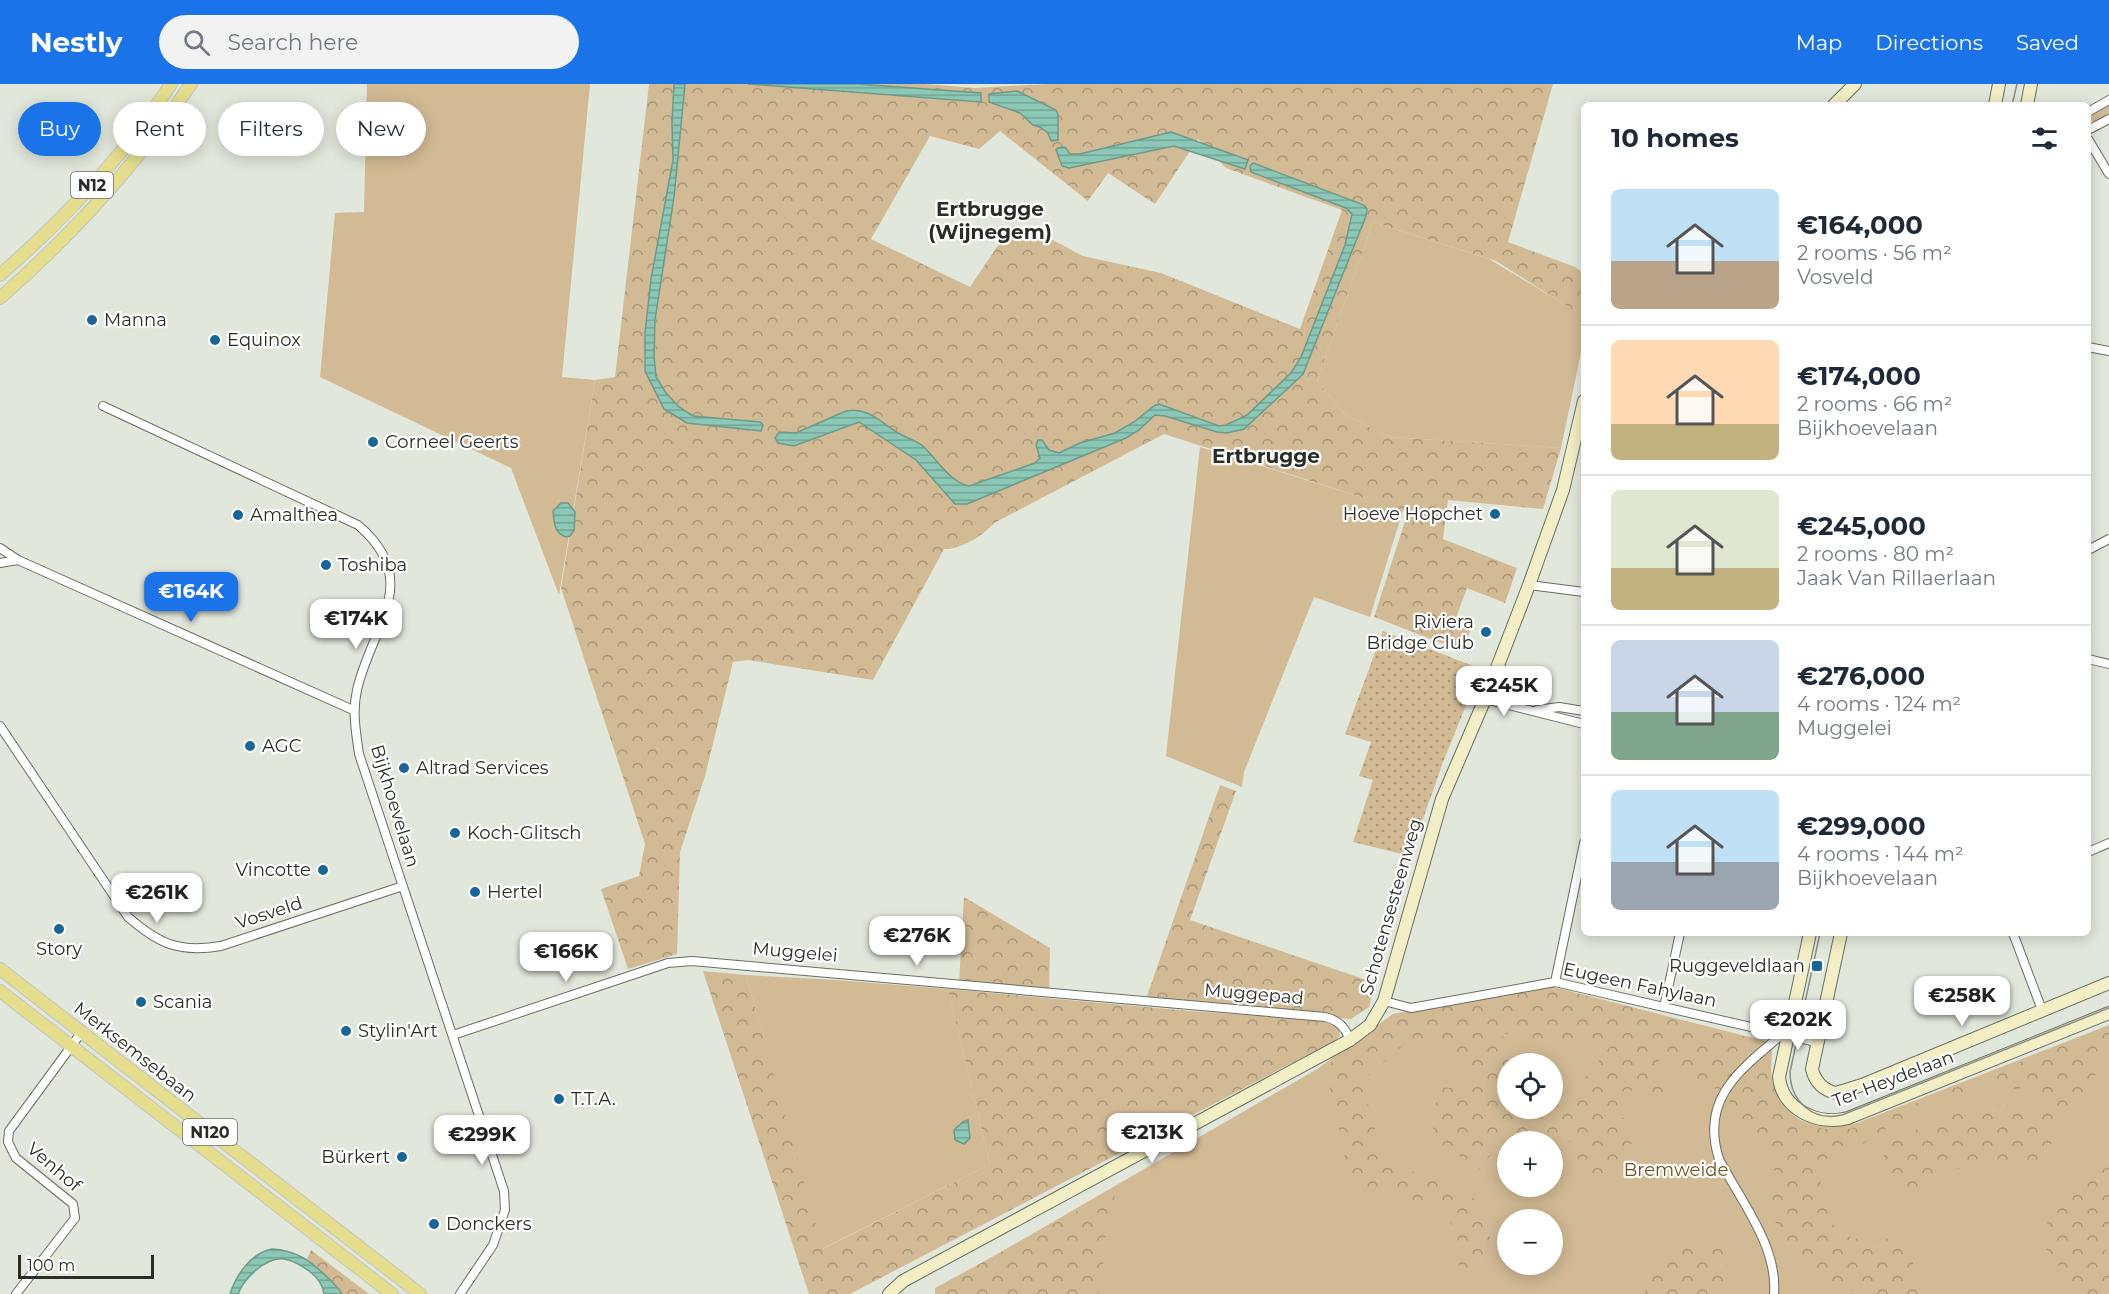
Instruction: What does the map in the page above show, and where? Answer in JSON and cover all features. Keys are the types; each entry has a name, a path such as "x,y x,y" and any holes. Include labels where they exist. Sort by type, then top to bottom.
{"main road":[{"name":"N12","path":"0,274 65,214 100,176 171,84"},
{"name":"N12","path":"0,298 76,228 149,144 191,84"},
{"name":"Merksemsebaan","path":"0,969 420,1294"},
{"name":"Merksemsebaan","path":"0,991 392,1294"}],"street":[{"path":"1837,102 1855,84"},
{"path":"1996,102 1999,84"},
{"path":"2027,102 2031,84"},
{"path":"2091,110 2109,100"},
{"path":"2091,128 2109,119"},
{"path":"2091,144 2109,174"},
{"path":"2091,348 2109,351"},
{"name":"Bijkhoevelaan","path":"103,406 358,525 372,537 383,555 391,579 390,601 357,688 353,710 359,754 504,1191 505,1210 493,1245 460,1294"},
{"name":"Schotensesteenweg","path":"889,1294 903,1281 1350,1040 1370,1025 1384,1001 1442,799 1485,699 1563,490 1581,414"},
{"path":"2091,548 2109,539"},
{"path":"0,548 18,560 353,710"},
{"path":"0,563 18,560"},
{"path":"1529,585 1581,592"},
{"path":"2091,660 2109,664"},
{"path":"1485,699 1581,723"},
{"path":"1531,711 1559,707 1581,711"},
{"name":"Vosveld","path":"0,726 128,917 148,934 164,943 201,949 221,946 403,886"},
{"path":"2091,851 2109,843"},
{"path":"1555,982 1581,857"},
{"path":"1664,1007 1679,936"},
{"path":"1774,1294 1770,1255 1719,1159 1714,1128 1716,1110 1724,1090 1784,1035 1809,936"},
{"path":"1816,1042 1840,936"},
{"path":"2014,936 2042,1010"},
{"name":"Muggelei","path":"453,1035 668,963 687,961 1145,1002"},
{"name":"Eugeen Fahylaan","path":"1384,1001 1411,1008 1555,982 1816,1042"},
{"name":"Ter Heydelaan","path":"1816,1042 1812,1065 1813,1074 1821,1086 1831,1092 1842,1092 2109,983"},
{"name":"Muggepad","path":"1145,1002 1325,1017 1338,1022 1347,1032 1350,1040"},
{"name":"Ter Heydelaan","path":"1784,1035 1779,1077 1782,1088 1792,1104 1806,1115 1827,1121 1840,1120 2109,1013"},
{"name":"Venhof","path":"16,1294 75,1218 74,1204 16,1158 8,1142 9,1131 81,1033"},
{"path":"901,1294 920,1273"}],"green space":[{"path":"367,84 590,84 562,377 595,380 559,595 511,468 320,377 335,213 364,212 365,156 426,156 426,102 367,102"},
{"path":"649,84 925,84 974,88 1047,84 1553,84 1508,242 1575,267 1581,272 1581,315 1496,261 1373,222 1317,381 1345,415 1390,437 1561,448 1543,509 1448,500 1443,539 1517,568 1505,603 1467,588 1454,623 1470,631 1462,651 1374,617 1408,512 1164,434 994,523 971,541 944,549 873,680 748,660 733,662 705,776 680,852 677,954 628,969 601,889 639,876 645,844 561,588 595,380 615,377","holes":["1000,131 1088,201 1108,173 1155,204 1198,139 1226,168 1342,210 1300,329 1161,273 1083,256 1045,236 1011,226 970,287 871,239 930,136 979,149"]},
{"path":"2109,106 2109,114 2095,122 2091,121 2093,115"},
{"path":"1373,222 1489,259 1581,314 1581,352 1561,448 1390,437 1345,415 1317,381"},
{"path":"1200,447 1403,510 1370,617 1314,597 1244,772 1242,787 1166,756"},
{"path":"1383,631 1481,669 1443,762 1410,856 1353,842 1373,780 1359,776 1371,742 1345,734"},
{"path":"1220,785 1236,791 1190,920 1375,983 1369,1007 1351,1019 1145,1002"},
{"path":"964,897 1050,948 1049,992 959,984"},
{"path":"703,971 746,975 823,1249 990,1164 948,989 1190,1011 1325,1020 1339,1028 1340,1036 850,1294 809,1294"},
{"path":"746,975 948,989 990,1164 822,1249"},
{"name":"Bremweide","path":"1544,985 1773,1043 1772,1083 1783,1105 1800,1120 1822,1126 1833,1126 1857,1123 2109,1025 2109,1294 966,1294 954,1279 1317,1069 1393,1014"},
{"path":"1550,986 1773,1044 1769,1073 1779,1100 1798,1121 1823,1129 1851,1129 2109,1027 2109,1049 2104,1051 2094,1079 2070,1120 2053,1133 2049,1157 2034,1163 1998,1159 1969,1170 1950,1167 1932,1184 1910,1196 1890,1185 1881,1161 1890,1144 1919,1128 1982,1105 2008,1105 2045,1115 2031,1087 2007,1090 1994,1082 1921,1108 1857,1148 1815,1163 1836,1233 1871,1242 1900,1235 1915,1251 1912,1271 1928,1294 1869,1294 1837,1287 1804,1263 1779,1232 1769,1205 1776,1191 1773,1157 1728,1100 1708,1083 1678,1076 1657,1054 1668,1096 1660,1108 1642,1090 1623,1091 1615,1111 1638,1131 1615,1175 1581,1172 1574,1142 1563,1141 1563,1131 1497,1131 1497,1146 1480,1169 1432,1138 1438,1087 1464,1089 1474,1079 1452,1063 1456,1041 1409,1040 1362,1081 1384,1163 1454,1185 1486,1206 1491,1244 1475,1275 1459,1268 1457,1231 1436,1206 1351,1185 1325,1067 1395,1015"},
{"path":"2109,1166 2109,1239 2102,1242 2109,1258 2109,1294 2073,1294 2066,1276 2046,1249 2045,1226 2059,1203 2077,1182"},
{"path":"1116,1190 1104,1243 1102,1284 1098,1294 935,1294 935,1288"},
{"path":"1687,1242 1711,1242 1728,1253 1727,1283 1724,1294 1646,1294 1641,1276 1661,1255"},
{"path":"311,1250 369,1294 342,1294 319,1268 307,1259"}],"water":[{"path":"674,84 685,84 674,197 655,320 656,377 679,407 693,416 760,422 763,425 761,431 687,423 664,409 645,371 645,333 651,279 673,160"},
{"path":"748,84 858,84 981,93 981,102"},
{"path":"1017,91 1056,110 1058,140 1051,141 1048,133 1033,125 1020,113 989,102 989,94"},
{"path":"1171,132 1248,160 1245,169 1174,146 1069,168 1062,166 1056,150 1065,147 1070,154 1080,154"},
{"path":"1253,163 1364,205 1367,209 1303,374 1244,429 1227,433 1217,432 1155,415 1139,430 1126,438 967,504 955,504 916,460 859,422 794,446 778,443 775,438 779,432 796,433 846,411 861,411 924,447 950,476 969,486 1035,463 1040,458 1036,445 1038,440 1042,440 1049,450 1059,453 1080,443 1115,433 1159,404 1219,426 1247,415 1291,373 1301,357 1345,245 1352,214 1346,208 1251,172 1250,166"},
{"path":"561,503 568,503 575,512 574,530 570,536 566,537 555,527 553,511"},
{"path":"968,1120 970,1138 964,1144 955,1140 954,1130"},
{"path":"272,1249 295,1254 308,1261 333,1282 342,1294 324,1294 321,1284 312,1273 291,1261 277,1259 263,1265 250,1275 238,1294 230,1294 245,1266 257,1255"}],"tram line":[{"path":"2013,102 2017,84"},
{"path":"1819,936 1790,1072 1794,1092 1799,1100 1805,1107 1822,1115 1842,1115 2109,1008"}],"place":[{"name":"Manna","path":"92,320"},
{"name":"Equinox","path":"215,340"},
{"name":"Corneel Geerts","path":"373,442"},
{"name":"Hoeve Hopchet","path":"1495,514"},
{"name":"Amalthea","path":"238,515"},
{"name":"Toshiba","path":"326,565"},
{"name":"Riviera Bridge Club","path":"1486,632"},
{"name":"AGC","path":"250,746"},
{"name":"Altrad Services","path":"404,768"},
{"name":"Koch-Glitsch","path":"455,833"},
{"name":"Vincotte","path":"323,870"},
{"name":"Hertel","path":"475,892"},
{"name":"Story","path":"59,929"},
{"name":"Ruggeveldlaan","path":"1817,966"},
{"name":"Scania","path":"141,1002"},
{"name":"Stylin'Art","path":"346,1031"},
{"name":"T.T.A.","path":"559,1099"},
{"name":"Bürkert","path":"402,1157"},
{"name":"Donckers","path":"434,1224"}],"district":[{"name":"Ertbrugge (Wijnegem)","path":"990,220"},
{"name":"Ertbrugge","path":"1266,456"}]}
